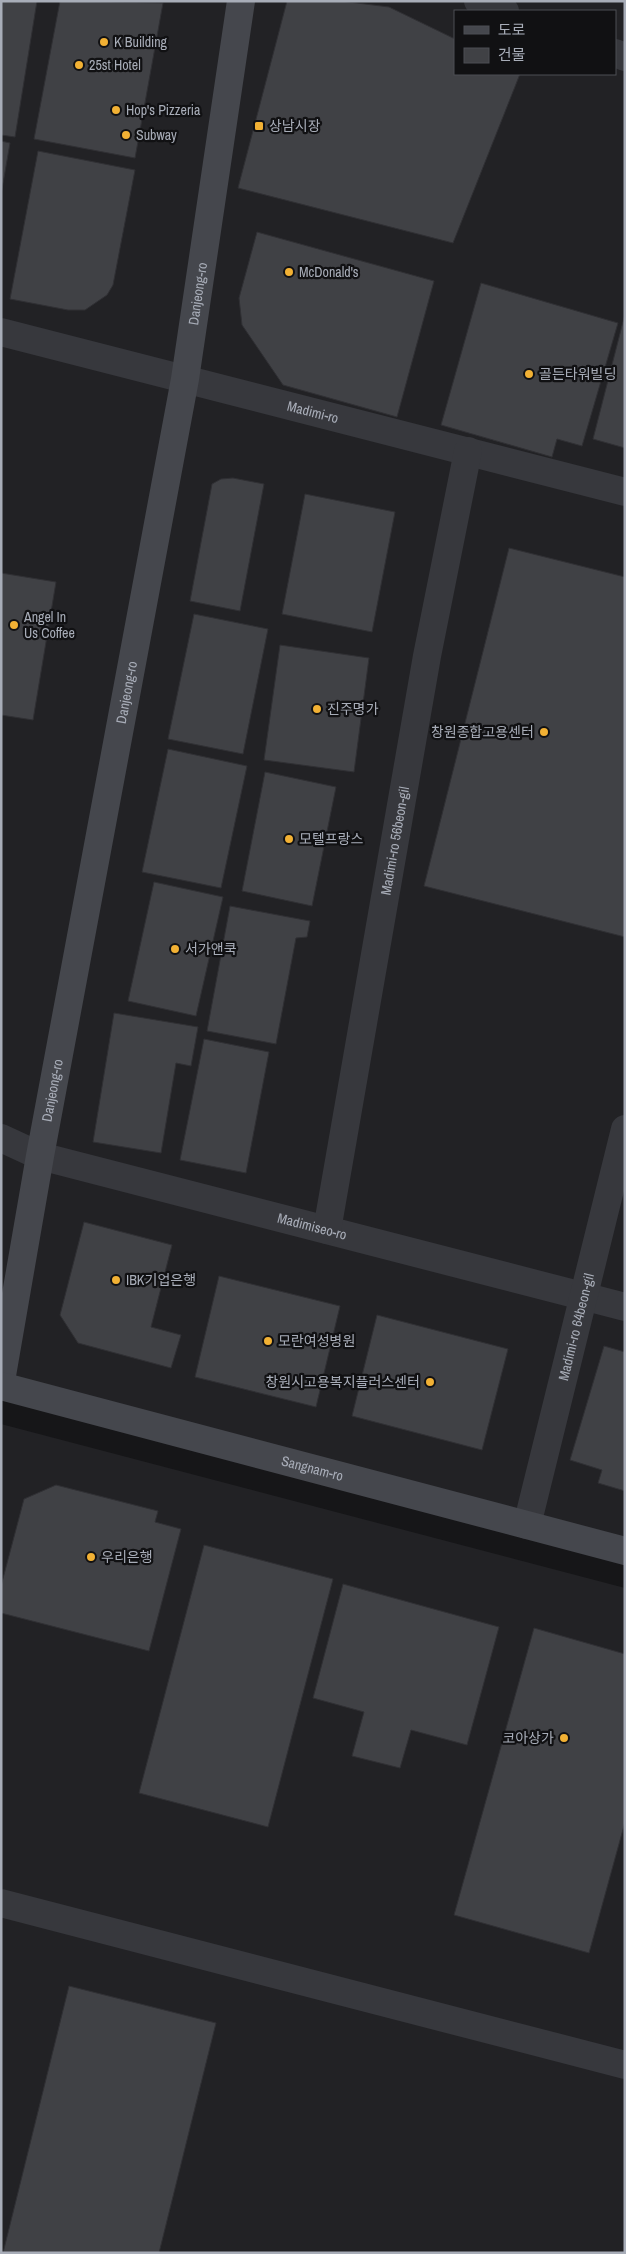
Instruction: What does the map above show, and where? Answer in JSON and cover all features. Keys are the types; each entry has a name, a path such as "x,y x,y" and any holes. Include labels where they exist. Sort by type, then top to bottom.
{"street":[{"name":"Danjeong-ro","path":"1,1381 40,1156 185,379 241,1"},
{"path":"478,1 501,10"},
{"name":"Madimi-ro","path":"1,332 625,492"},
{"name":"Madimi-ro 56beon-gil","path":"327,1230 428,656 468,451"},
{"name":"Madimi-ro 64beon-gil","path":"527,1525 625,1129"},
{"name":"Madimiseo-ro","path":"1,1138 40,1156 625,1307"},
{"name":"Sangnam-ro","path":"1,1386 625,1551"},
{"path":"1,1903 625,2065"}],"shaded area":[{"path":"1,1 625,1 625,1545 1,1377"},
{"path":"1,1424 625,1588 625,2253 1,2253"}],"building":[{"path":"1,1 37,1 15,137 1,135"},
{"name":"K Building","path":"60,1 163,3 135,158 34,139"},
{"path":"287,1 341,1 389,7 454,39 454,75 520,75 453,243 238,188"},
{"path":"1,141 10,143 1,195"},
{"path":"38,151 135,170 113,285 107,295 85,310 68,310 10,299"},
{"path":"257,232 434,281 397,417 283,385 242,325 239,298"},
{"name":"골든타워빌딩","path":"481,283 618,323 582,446 557,439 552,457 441,425"},
{"path":"625,314 625,448 593,439"},
{"path":"233,478 264,484 240,611 190,601 212,484 221,479"},
{"path":"305,494 395,512 372,632 282,614"},
{"name":"창원종합고용센터","path":"509,548 625,577 625,937 424,886"},
{"path":"1,573 56,582 33,720 1,715"},
{"path":"194,614 268,629 243,754 168,739"},
{"name":"진주명가","path":"280,645 369,658 354,772 264,760"},
{"path":"168,749 247,766 221,888 142,872"},
{"name":"모텔프랑스","path":"265,772 336,787 312,906 242,891"},
{"name":"서가앤쿡","path":"154,882 223,897 196,1016 128,1001"},
{"path":"230,906 310,921 307,937 296,938 276,1044 207,1031"},
{"path":"114,1013 198,1027 191,1066 176,1063 161,1153 93,1142"},
{"path":"204,1039 269,1052 246,1173 180,1160"},
{"name":"IBK기업은행","path":"84,1222 172,1245 151,1327 181,1335 171,1368 78,1343 60,1315"},
{"name":"모란여성병원","path":"219,1276 340,1306 316,1407 195,1377"},
{"name":"창원시고용복지플러스센터","path":"377,1315 508,1349 482,1450 352,1416"},
{"path":"604,1346 625,1352 625,1491 598,1483 602,1470 570,1460"},
{"name":"우리은행","path":"56,1485 158,1511 155,1522 181,1529 149,1651 1,1613 1,1586 24,1499"},
{"path":"204,1545 333,1579 268,1827 139,1793"},
{"path":"343,1584 499,1627 467,1745 411,1730 400,1768 352,1756 364,1712 313,1698"},
{"name":"코아상가","path":"534,1628 625,1654 625,1822 589,1953 454,1915"},
{"path":"69,1986 216,2023 159,2253 3,2253"}],"place":[{"name":"K Building","path":"104,42"},
{"name":"25st Hotel","path":"79,65"},
{"name":"Hop's Pizzeria","path":"116,110"},
{"name":"상남시장","path":"259,126"},
{"name":"Subway","path":"126,135"},
{"name":"McDonald's","path":"289,272"},
{"name":"골든타워빌딩","path":"529,374"},
{"name":"Angel In Us Coffee","path":"14,625"},
{"name":"진주명가","path":"317,709"},
{"name":"창원종합고용센터","path":"544,732"},
{"name":"모텔프랑스","path":"289,839"},
{"name":"서가앤쿡","path":"175,949"},
{"name":"IBK기업은행","path":"116,1280"},
{"name":"모란여성병원","path":"268,1341"},
{"name":"창원시고용복지플러스센터","path":"430,1382"},
{"name":"우리은행","path":"91,1557"},
{"name":"코아상가","path":"564,1738"}]}
